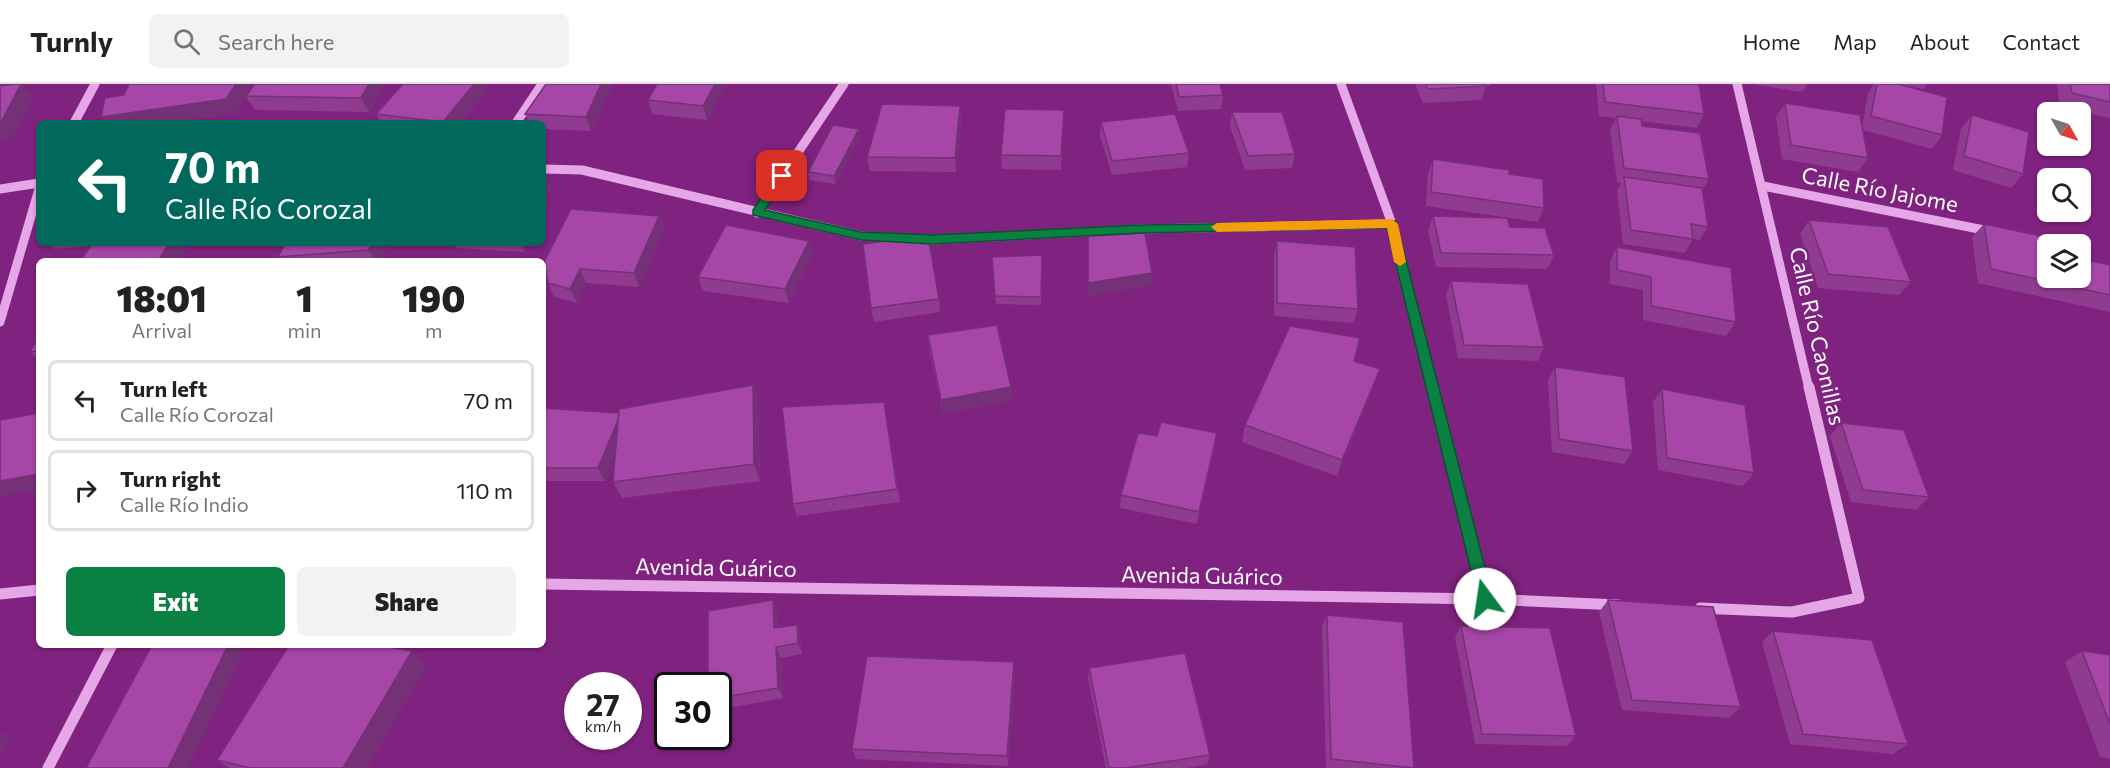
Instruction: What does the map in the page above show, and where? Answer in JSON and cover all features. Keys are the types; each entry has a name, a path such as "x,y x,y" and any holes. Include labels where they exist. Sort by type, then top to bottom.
{"street":[{"path":"76,120 95,84"},
{"path":"518,120 542,84"},
{"path":"757,213 844,84"},
{"path":"1341,84 1392,224 1485,599"},
{"name":"Calle Río Caonillas","path":"1686,608 1792,612 1859,598 1737,84"},
{"path":"546,168 582,170 861,236 933,240 1141,229 1392,224"},
{"path":"0,189 36,183"},
{"name":"Calle Río Jajome","path":"1763,186 1989,231"},
{"path":"0,322 36,199"},
{"name":"Avenida Guárico","path":"546,584 1485,599 1627,605"},
{"path":"0,594 36,590"},
{"path":"48,768 110,648"}],"building":[{"path":"21,84 0,124 0,86"},
{"path":"129,84 236,84 226,99 101,117 105,98 124,95"},
{"path":"255,84 369,84 361,98 246,96"},
{"path":"403,84 474,84 445,120 376,114"},
{"path":"546,84 601,84 586,117 525,114"},
{"path":"657,84 715,84 703,106 648,100"},
{"path":"1176,84 1220,84 1223,95 1179,97"},
{"path":"1425,84 1485,84 1486,86 1428,89"},
{"path":"1603,84 1699,84 1704,114 1605,102"},
{"path":"1877,84 1898,84 1947,97 1942,135 1871,116"},
{"path":"2070,84 2110,84 2110,102 2072,93"},
{"path":"1785,103 1860,115 1868,158 1791,145"},
{"path":"882,104 960,106 955,158 867,157"},
{"path":"1005,109 1064,110 1061,156 1001,155"},
{"path":"1232,112 1282,112 1295,154 1248,156"},
{"path":"1175,114 1189,153 1112,161 1101,122"},
{"path":"1972,115 2029,132 2023,174 1964,156"},
{"path":"1617,116 1641,119 1642,126 1700,133 1709,179 1624,168"},
{"path":"833,125 859,129 834,176 808,172"},
{"path":"1433,159 1509,170 1509,174 1543,179 1544,208 1431,192"},
{"path":"1624,177 1702,188 1708,227 1691,224 1693,239 1631,230"},
{"path":"571,209 659,216 634,273 580,269 570,289 548,283 546,258"},
{"path":"1433,216 1507,218 1510,227 1545,228 1554,255 1441,253"},
{"path":"1809,220 1888,227 1911,282 1828,274"},
{"path":"1984,224 2037,235 2037,279 1991,269"},
{"path":"726,225 809,241 785,289 698,277"},
{"path":"1145,233 1152,273 1088,283 1088,236"},
{"path":"928,235 939,299 871,308 863,244"},
{"path":"1277,241 1355,247 1358,309 1277,303"},
{"path":"91,246 167,246 160,258 82,258"},
{"path":"284,246 370,246 368,250 278,257"},
{"path":"1617,247 1731,268 1736,322 1651,306 1651,277 1617,270"},
{"path":"1042,255 1041,297 995,296 992,257"},
{"path":"2091,261 2110,265 2110,295 2078,288 2091,288"},
{"path":"1451,281 1528,284 1544,347 1464,345"},
{"path":"997,325 1011,387 941,400 928,335"},
{"path":"1290,326 1360,338 1354,361 1380,369 1342,460 1245,425"},
{"path":"36,341 36,351 30,352"},
{"path":"1555,367 1625,377 1633,451 1559,439"},
{"path":"753,385 754,464 613,482 619,409"},
{"path":"1662,389 1745,405 1754,473 1667,458"},
{"path":"884,402 897,489 793,504 782,407"},
{"path":"546,408 619,413 598,468 546,468"},
{"path":"36,414 36,475 0,481 0,420"},
{"path":"1161,422 1217,433 1199,512 1121,495 1138,433 1157,436"},
{"path":"1841,423 1904,430 1929,497 1863,490"},
{"path":"773,600 774,628 797,625 798,643 776,647 778,688 732,696 732,672 708,672 708,611"},
{"path":"1608,600 1713,607 1741,707 1632,700"},
{"path":"1327,615 1403,622 1414,768 1331,759"},
{"path":"1461,626 1550,628 1576,736 1482,734"},
{"path":"1773,631 1872,640 1908,744 1803,734"},
{"path":"150,648 227,648 168,768 86,768"},
{"path":"287,648 394,648 412,651 343,768 250,768 217,760"},
{"path":"2082,651 2110,655 2110,724"},
{"path":"1185,653 1210,755 1126,768 1109,768 1089,668"},
{"path":"867,656 1014,662 1007,756 852,749"}],"slow traffic":[{"path":"1217,227 1392,224 1400,262"}],"route":[{"path":"782,176 757,213 861,236 933,240 1141,229 1392,224 1485,599"}]}
